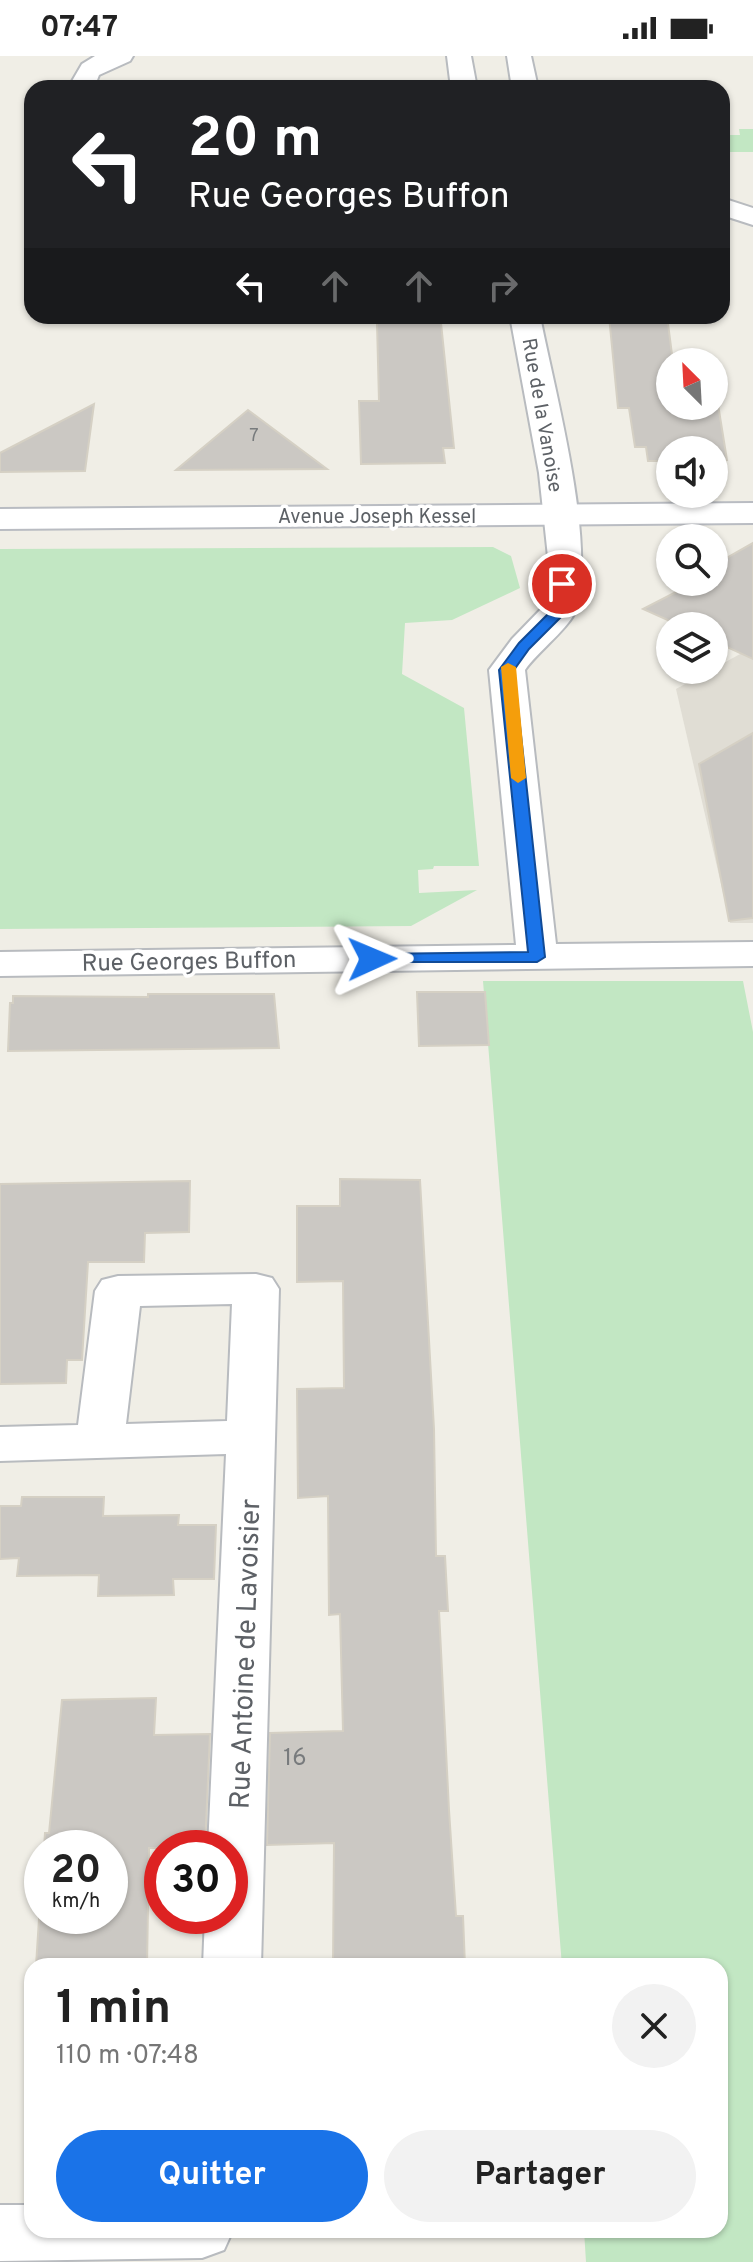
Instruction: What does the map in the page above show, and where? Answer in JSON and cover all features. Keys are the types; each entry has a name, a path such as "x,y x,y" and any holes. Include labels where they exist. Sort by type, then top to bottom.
{"street":[{"path":"83,80 94,64 121,56"},
{"path":"459,56 463,80"},
{"path":"519,56 524,80"},
{"path":"730,209 753,217"},
{"name":"Rue de la Vanoise","path":"526,324 560,514"},
{"name":"Avenue Joseph Kessel","path":"0,519 753,513"},
{"path":"537,957 507,670 524,646 559,611 565,557 560,514"},
{"name":"Rue Georges Buffon","path":"0,964 753,954"},
{"name":"Rue Antoine de Lavoisier","path":"100,1441 118,1291 256,1289 232,1958"},
{"path":"0,1444 252,1437"},
{"path":"0,2233 24,2233"}],"shaded area":[{"path":"753,647 753,923 730,923 676,689 685,684 728,684 728,661"}],"green space":[{"path":"739,129 753,129 753,152 730,152 730,135 740,135"},
{"path":"493,547 511,556 520,588 452,620 405,623 402,674 464,708 479,866 434,866 433,869 418,870 419,893 477,890 411,926 0,929 0,549"},
{"path":"483,981 743,981 753,1032 753,2262 586,2262 584,2238 728,2238 728,1958 561,1958"}],"building":[{"path":"377,324 441,324 454,448 443,448 445,463 361,464 359,401 379,401"},
{"path":"610,324 668,324 671,348 656,348 656,420 721,420 723,436 656,436 656,461 648,461 646,447 635,447 629,408 618,408"},
{"path":"94,404 85,471 0,472 0,453"},
{"path":"248,410 327,469 176,470"},
{"path":"753,543 753,659 728,647 728,612 656,612 656,615 643,609 668,596 728,596 728,557"},
{"path":"753,733 753,918 729,921 699,764"},
{"path":"417,992 485,992 489,1045 419,1046"},
{"path":"148,994 274,994 279,1048 8,1051 13,996 148,997"},
{"path":"340,1179 420,1180 434,1429 436,1556 445,1556 448,1611 439,1611 449,1810 456,1916 463,1916 465,1958 333,1958 334,1843 267,1845 270,1733 343,1731 340,1614 329,1615 328,1496 298,1498 297,1389 344,1388 343,1281 297,1282 297,1206 340,1206"},
{"path":"190,1181 189,1232 145,1233 144,1262 88,1262 82,1360 67,1360 66,1383 0,1384 0,1184"},
{"path":"22,1497 104,1497 103,1516 179,1515 178,1525 216,1525 214,1579 173,1579 174,1595 98,1596 99,1575 17,1576 19,1558 0,1559 0,1506 21,1506"},
{"path":"156,1698 154,1735 210,1734 206,1830 144,1830 144,1934 148,1934 147,1958 37,1958 38,1934 128,1934 128,1830 49,1830 62,1700"}],"slow traffic":[{"path":"508,667 518,778"}],"route":[{"path":"372,959 537,957 507,670 524,646 559,611 562,584"}]}
